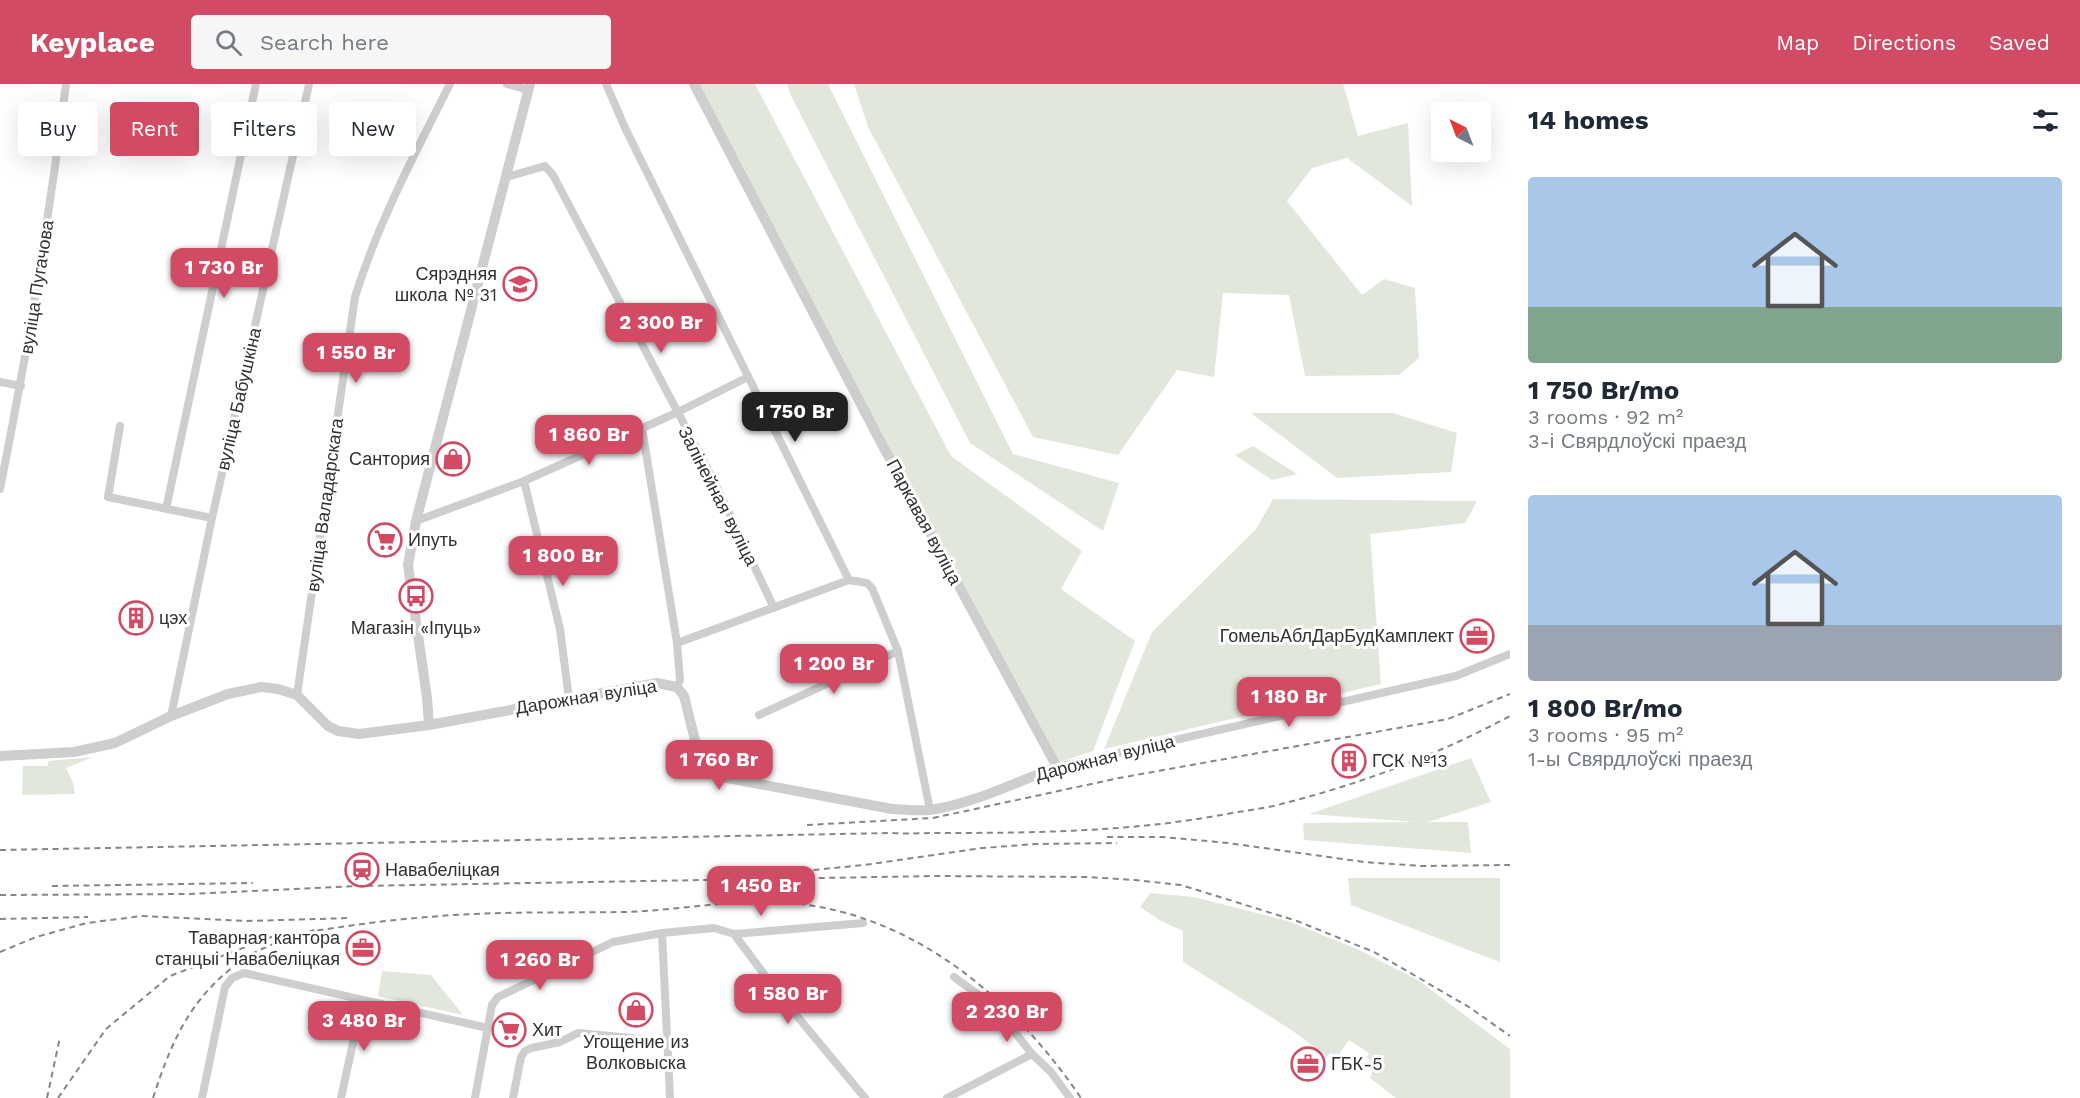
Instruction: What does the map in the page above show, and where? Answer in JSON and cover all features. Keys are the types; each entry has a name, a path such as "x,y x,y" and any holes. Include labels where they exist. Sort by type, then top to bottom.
{"street":[{"name":"вуліца Пугачова","path":"0,489 21,386 49,214 66,84"},
{"path":"166,509 256,84"},
{"name":"вуліца Бабушкіна","path":"171,716 212,518 309,84"},
{"name":"вуліца Валадарскага","path":"297,695 355,297 365,266 409,166 450,84"},
{"path":"429,725 408,564 416,521 529,87 507,84"},
{"path":"606,84 626,130 849,580"},
{"name":"Паркавая вуліца","path":"694,84 877,435 1057,767"},
{"name":"Залінейная вуліца","path":"507,177 544,166 549,170 714,481 774,608"},
{"path":"416,521 524,481 676,413 748,377"},
{"path":"0,382 21,386"},
{"path":"120,426 108,497 212,518"},
{"path":"642,428 677,644 680,680 677,687"},
{"path":"524,481 560,629 568,699"},
{"path":"677,644 849,580 867,583 872,588 898,651 930,810"},
{"path":"759,715 898,651"},
{"name":"Дарожная вуліца","path":"297,695 328,726 338,731 359,734 429,725 657,683 677,687 684,696 700,764 717,776 892,809 930,810 964,802 1057,767 1456,676 1510,654"},
{"path":"0,756 74,753 115,743 171,716 240,691 261,687 297,695"},
{"path":"475,1098 492,1005 498,996 613,942 662,933 714,928 734,934 863,923"},
{"path":"662,933 670,1098"},
{"path":"734,934 782,998 866,1098"},
{"path":"202,1098 225,987 232,978 244,973 488,1028"},
{"path":"954,977 994,1006 1032,1054 1051,1072 1070,1098"},
{"path":"341,1098 362,1001"},
{"path":"513,1098 521,1057 531,1048 560,1042 578,1033 653,1040"},
{"path":"947,1098 1032,1054"}],"shaded area":[{"path":"698,84 755,84 951,456 1082,551 1061,589 1135,641 1093,751 1060,762 855,384"},
{"path":"787,84 828,84 1013,454 1119,483 1103,531 970,443 791,96"},
{"path":"854,84 1343,84 1358,136 1408,123 1412,206 1347,158 1312,168 1287,201 1362,295 1384,279 1415,288 1419,358 1399,375 1305,376 1289,295 1223,293 1214,377 1177,370 1118,455 1033,437 868,127"},
{"path":"1251,413 1393,413 1457,433 1451,472 1337,478"},
{"path":"1253,446 1297,474 1272,480 1235,455"},
{"path":"1273,499 1477,501 1465,523 1370,534 1381,684 1104,749 1152,632 1256,529"},
{"path":"93,757 66,768 73,782 75,794 22,795 23,766 48,766 48,761"},
{"path":"1471,758 1491,802 1428,822 1468,822 1471,853 1304,840 1303,823 1415,822 1309,814"},
{"path":"1348,878 1500,878 1500,962 1351,905"},
{"path":"1150,893 1194,897 1288,921 1357,949 1418,980 1510,1049 1510,1098 1396,1098 1370,1078 1372,1064 1367,1057 1369,1053 1349,1040 1337,1057 1330,1053 1327,1057 1293,1031 1183,962 1183,931 1161,921 1140,907"},
{"path":"382,971 431,975 463,1015 378,996"}],"railway":[{"path":"807,825 933,818 1119,778 1448,719 1510,694"},
{"path":"0,850 891,833 1011,833 1122,828 1259,809 1314,795 1372,777 1428,755 1510,716"},
{"path":"1107,837 1163,837 1228,843 1364,862 1422,866 1510,865"},
{"path":"803,871 864,865 982,848 1036,844 1117,843"},
{"path":"0,895 189,894 358,886 936,876 1087,877 1135,880 1181,885 1297,921 1374,952 1469,1007 1510,1036"},
{"path":"52,886 253,883"},
{"path":"307,932 382,921 452,915 623,912 748,902 790,903 835,910 878,924 918,943 956,967 992,995 1025,1027 1081,1098"},
{"path":"0,952 36,937 87,923 142,916 247,921 351,918"},
{"path":"0,919 88,917"},
{"path":"153,1098 178,1034 201,998 216,982 254,953 314,930"},
{"path":"58,1098 106,1029 170,976 274,936"},
{"path":"47,1098 60,1037"}],"place":[{"name":"Сярэдняя школа № 31","path":"520,284"},
{"name":"Сантория","path":"453,459"},
{"name":"Ипуть","path":"385,540"},
{"name":"Магазін «Іпуць»","path":"416,596"},
{"name":"цэх","path":"136,618"},
{"name":"ГомельАблДарБудКамплект","path":"1477,636"},
{"name":"ГСК №13","path":"1349,761"},
{"name":"Навабеліцкая","path":"362,870"},
{"name":"Таварная кантора станцыі Навабеліцкая","path":"363,948"},
{"name":"Угощение из Волковыска","path":"636,1010"},
{"name":"Хит","path":"509,1030"},
{"name":"ГБК-5","path":"1308,1064"}]}
